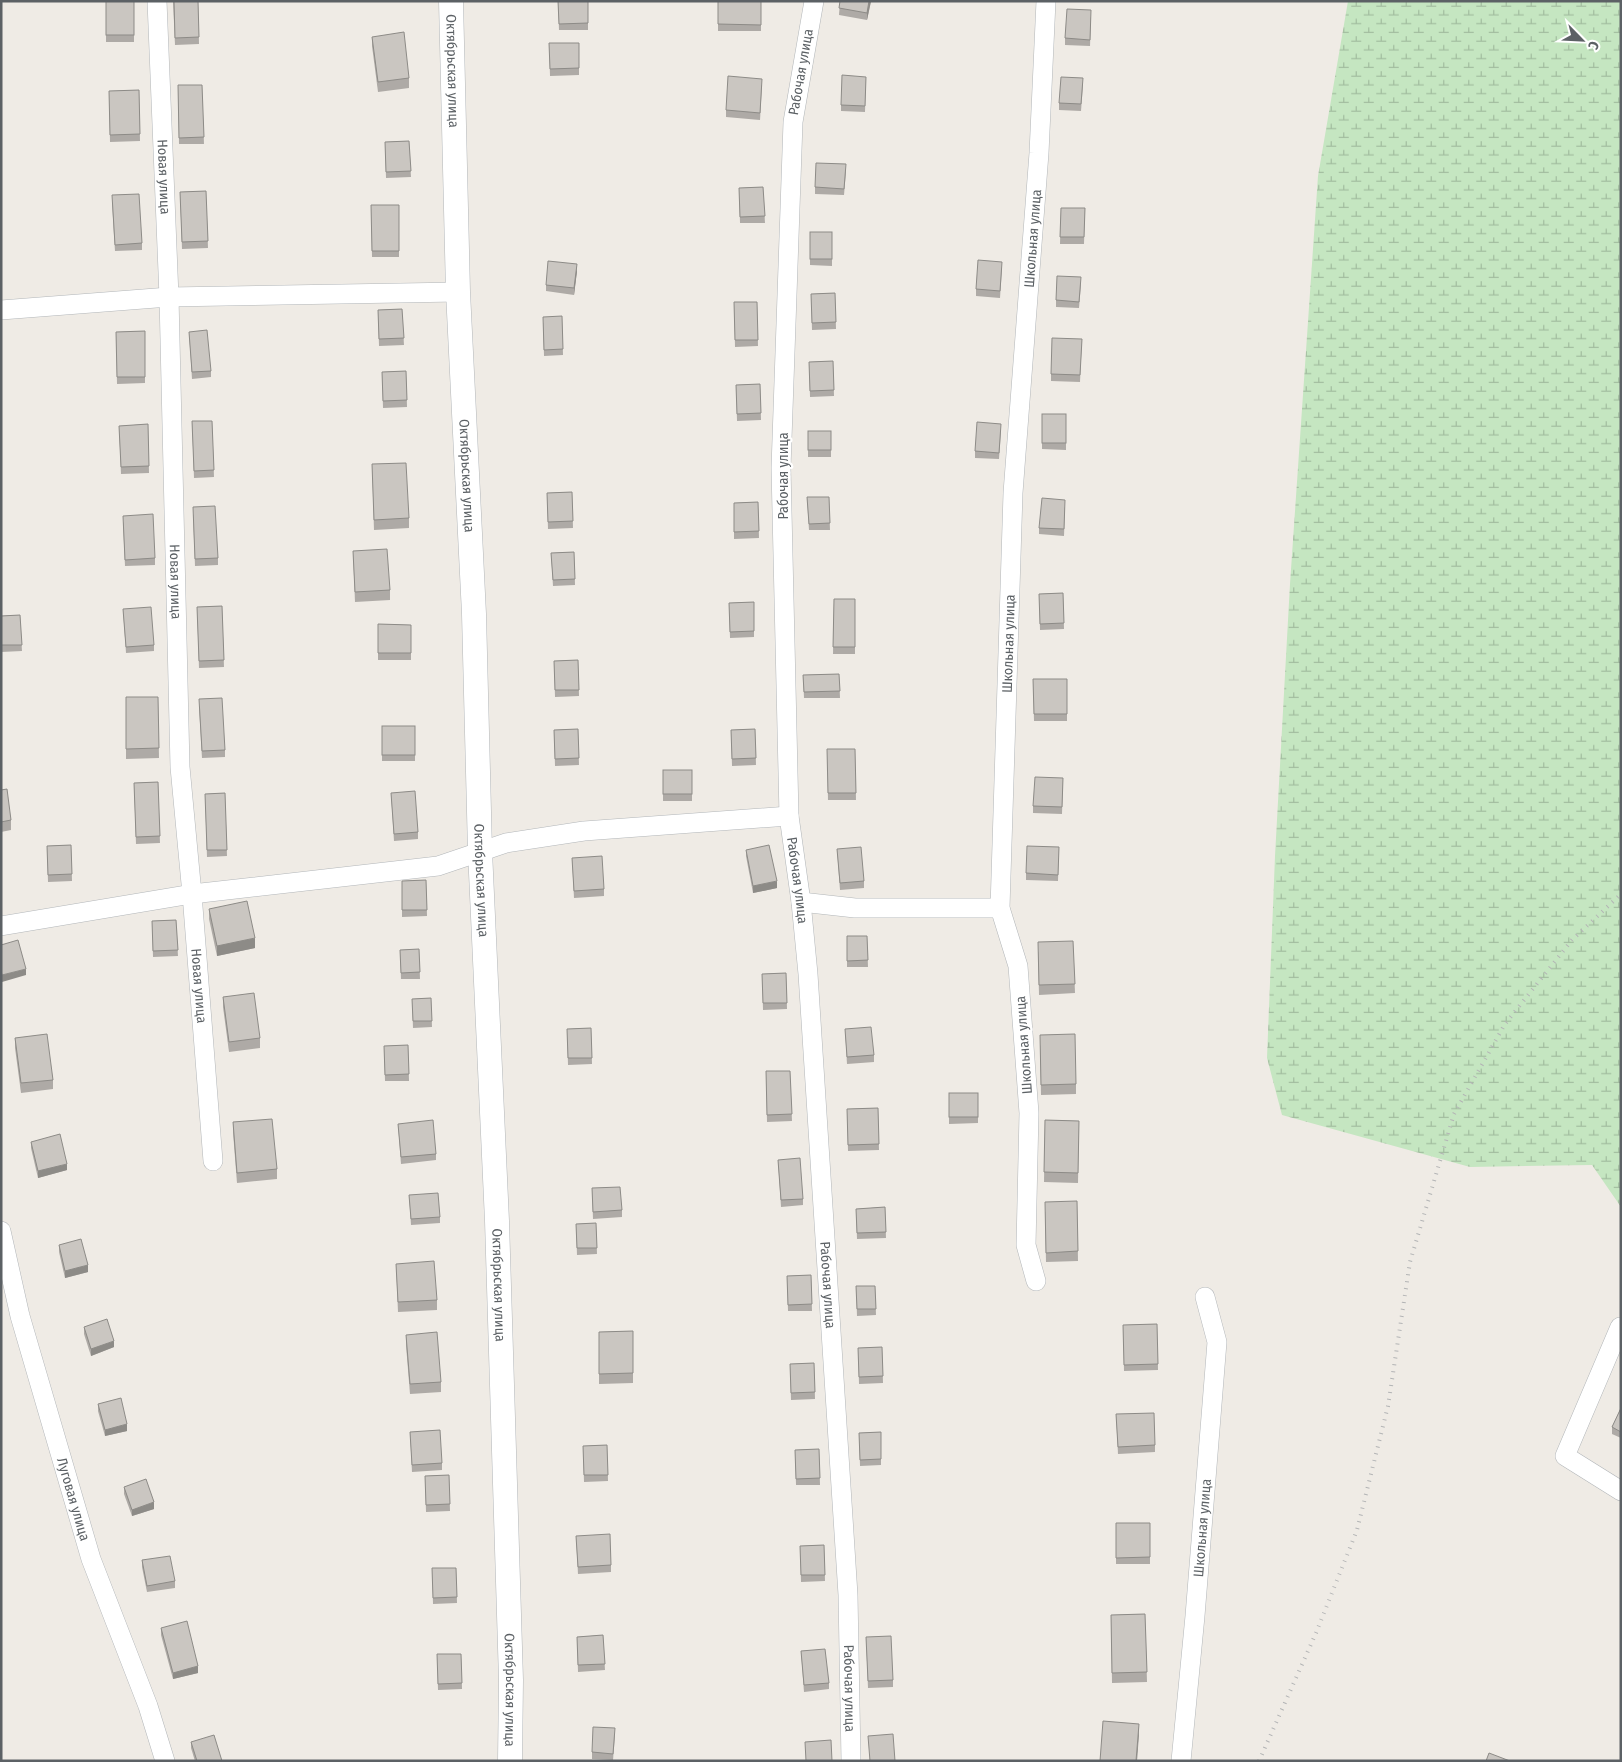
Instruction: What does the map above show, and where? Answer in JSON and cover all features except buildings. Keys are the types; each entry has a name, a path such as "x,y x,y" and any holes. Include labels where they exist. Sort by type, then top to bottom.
{"street":[{"name":"Новая улица","path":"158,1 169,297 180,767 213,1161"},
{"name":"Октябрьская улица","path":"451,1 458,292 474,614 480,851 497,1221 511,1680 510,1761"},
{"name":"Рабочая улица","path":"814,1 792,122 782,458 789,816 801,902 809,984 848,1595 851,1761"},
{"name":"Школьная улица","path":"1036,1281 1026,1245 1029,1113 1018,966 1000,908 1013,492 1039,153 1046,1"},
{"path":"1,310 169,297 458,292"},
{"path":"1,926 192,894 438,866 506,843 584,831 789,816"},
{"path":"801,902 855,908 1000,908"},
{"name":"Луговая улица","path":"1,1231 20,1316 90,1559 148,1706 165,1761"},
{"name":"Школьная улица","path":"1181,1761 1195,1616 1217,1342 1205,1297"},
{"path":"1620,1327 1565,1456 1621,1491"}],"green space":[{"path":"1348,1 1621,1 1621,1207 1592,1165 1470,1167 1282,1115 1267,1058 1275,856 1290,584 1318,176"}],"railway":[{"path":"1259,1761 1316,1633 1357,1530 1388,1406 1410,1262 1454,1114 1505,1024 1572,940 1621,894"}]}
